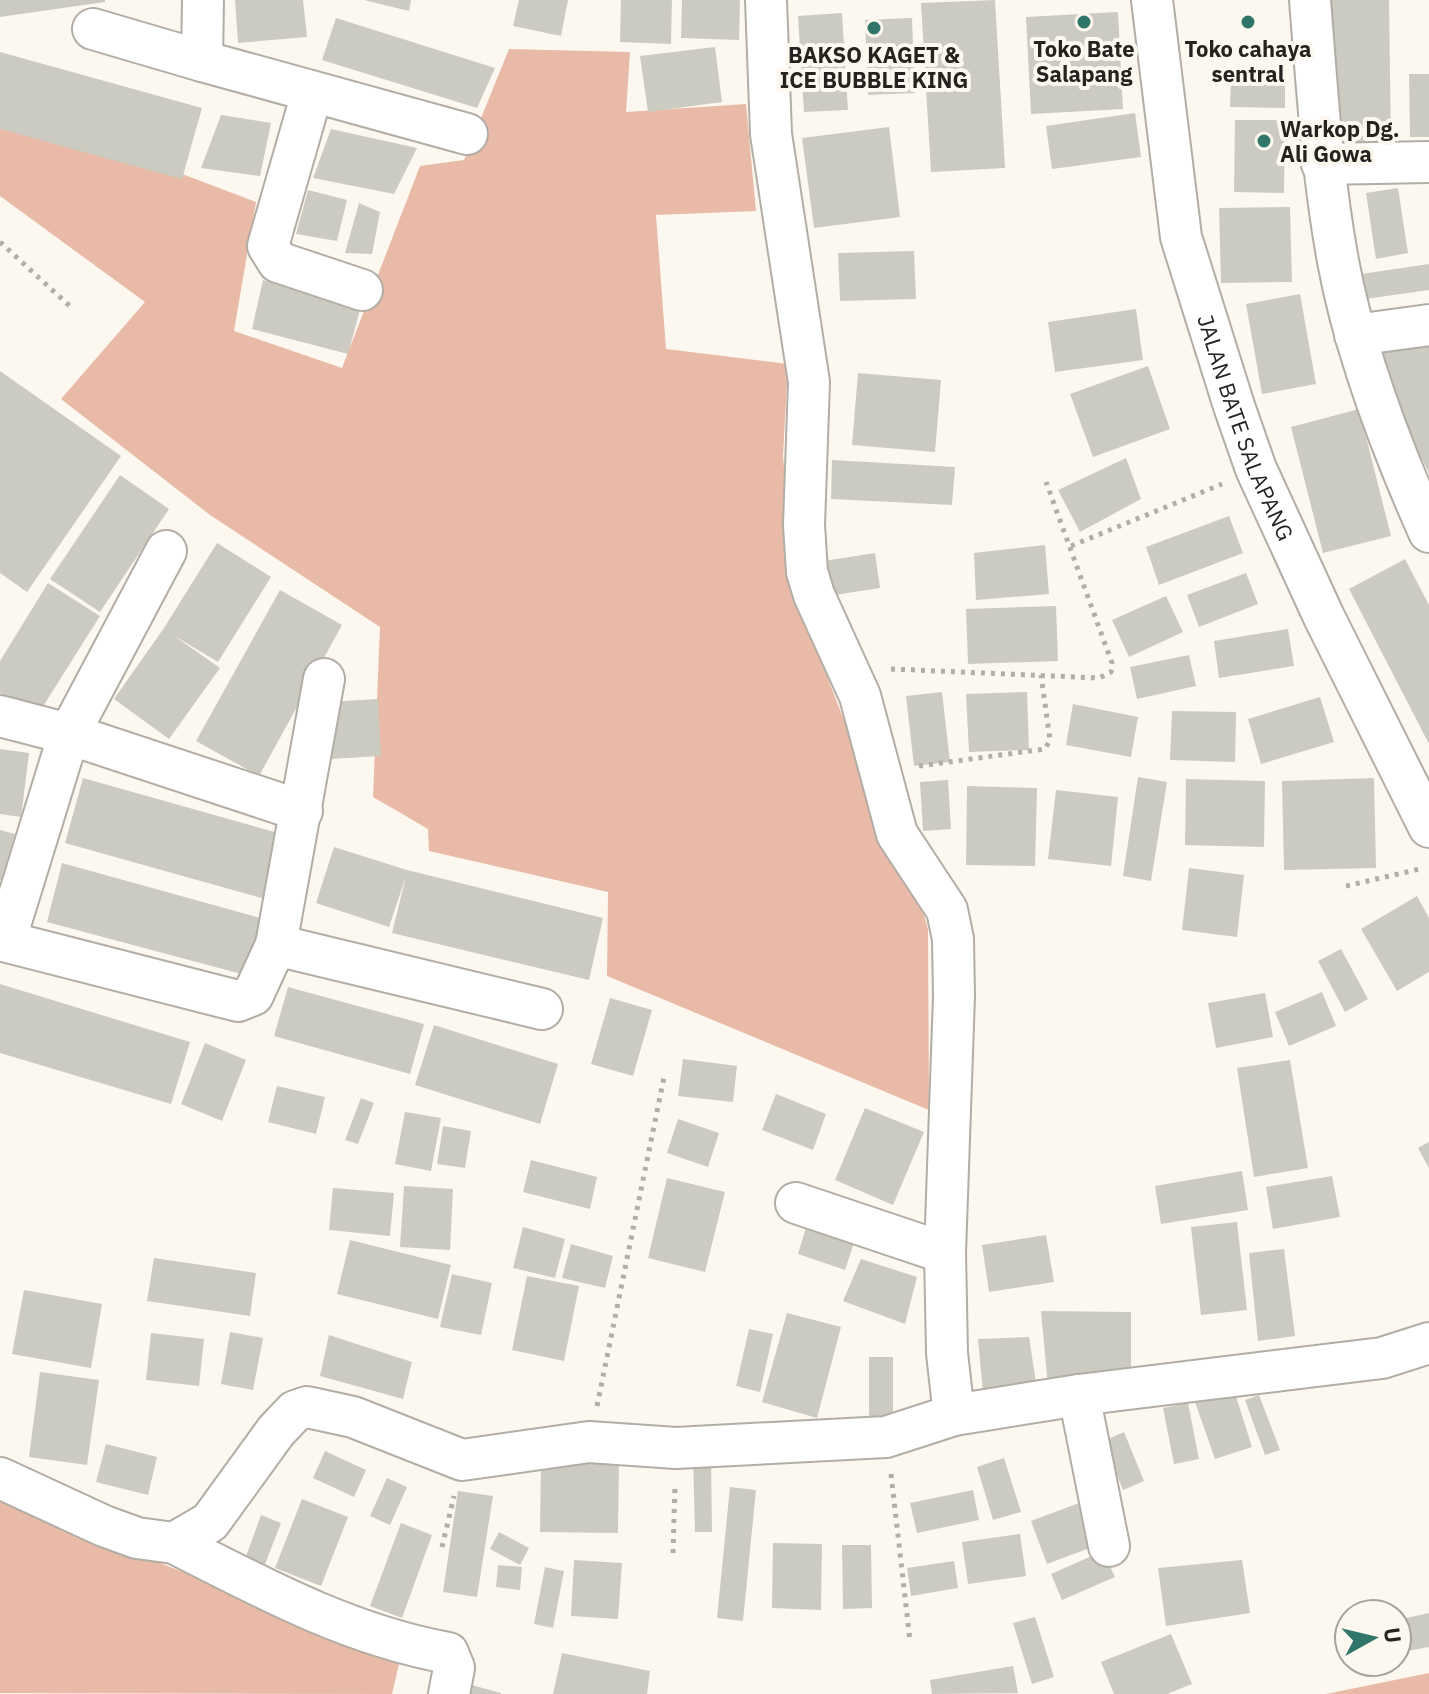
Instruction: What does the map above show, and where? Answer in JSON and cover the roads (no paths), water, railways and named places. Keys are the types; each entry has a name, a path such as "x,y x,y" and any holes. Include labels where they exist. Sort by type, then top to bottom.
{"street":[{"path":"202,61 203,0"},
{"path":"766,0 771,134 809,382 804,525 807,572 860,696 897,834 947,910 953,939 954,996 945,1253 947,1353 954,1415"},
{"name":"JALAN BATE SALAPANG","path":"1152,0 1181,237 1256,469 1372,718 1429,827"},
{"path":"1310,0 1322,164 1338,263 1355,335 1429,532"},
{"path":"93,29 312,93 467,134"},
{"path":"312,93 268,246 278,262 362,290"},
{"path":"1322,164 1429,162"},
{"path":"1355,335 1429,325"},
{"path":"166,551 69,734 2,941 238,1001 253,995 276,945 324,679"},
{"path":"0,716 69,734 302,811"},
{"path":"276,945 542,1009"},
{"path":"796,1203 945,1253"},
{"path":"174,1543 210,1522 276,1431 295,1411 307,1407 353,1417 462,1460 589,1442 676,1448 886,1437 954,1415 1079,1395 1382,1358 1429,1343"},
{"path":"1079,1395 1109,1546"},
{"path":"0,1478 104,1526 137,1538 174,1543 306,1609 359,1630 448,1653 454,1668 449,1694"}],"place":[{"name":"Toko Bate Salapang","path":"1084,22"},
{"name":"Toko cahaya sentral","path":"1248,22"},
{"name":"BAKSO KAGET & ICE BUBBLE KING","path":"874,28"},
{"name":"Warkop Dg. Ali Gowa","path":"1264,141"}]}
